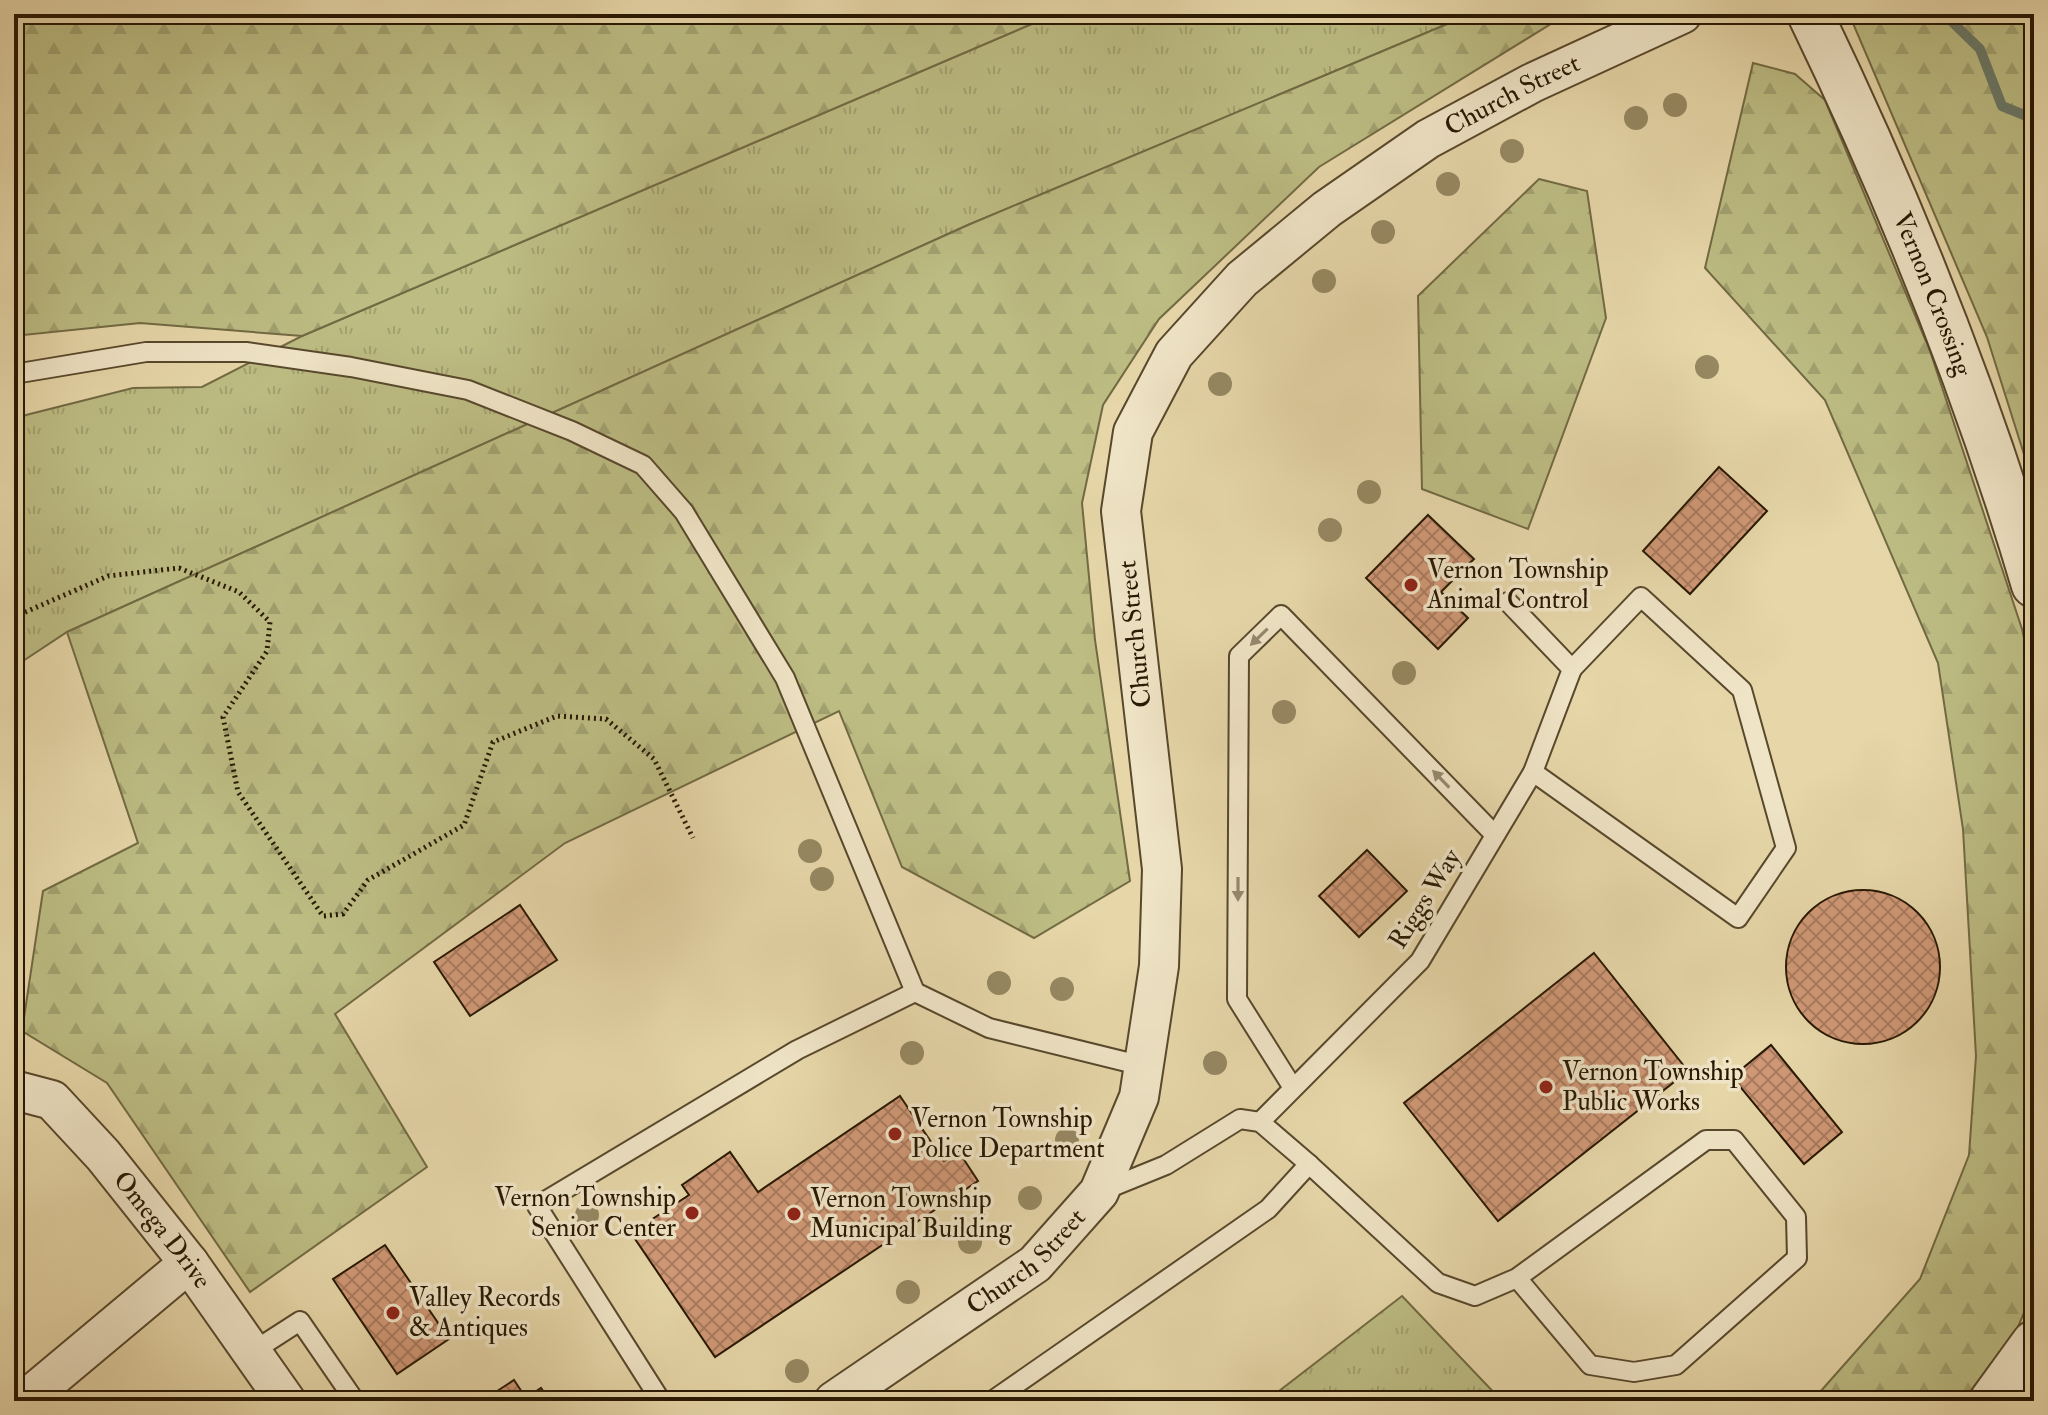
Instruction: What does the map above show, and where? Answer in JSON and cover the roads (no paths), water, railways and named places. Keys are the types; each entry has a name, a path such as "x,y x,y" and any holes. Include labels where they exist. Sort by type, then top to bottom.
{"street":[{"name":"Church Street","path":"834,1401 1035,1264 1099,1192 1139,1097 1159,966 1162,869 1121,511 1133,432 1174,354 1242,279 1327,209 1428,139 1532,83 1682,14"},
{"name":"Vernon Crossing","path":"1810,14 1866,131 1953,345 2005,486 2034,585"},
{"name":"Omega Drive","path":"14,1090 52,1100 103,1155 189,1263 286,1401"},
{"path":"24,1401 189,1263"},
{"path":"1992,1401 2034,1343"}],"lane":[{"path":"14,374 146,352 246,352 336,365 468,390 572,431 643,465 684,512 785,678 915,992 989,1028 1143,1066"},
{"path":"1508,602 1572,669 1641,597 1742,690 1786,848 1738,918 1533,772"},
{"path":"1293,1088 1237,999 1239,656 1281,615 1495,835"},
{"name":"Riggs Way","path":"1260,1122 1420,961 1533,772 1572,669"},
{"path":"661,1401 537,1206 797,1050 915,992"},
{"path":"1099,1192 1166,1165 1240,1119 1260,1122 1438,1283 1475,1296 1517,1278 1706,1140 1734,1140 1796,1217 1797,1258 1676,1365 1634,1372 1590,1365 1517,1278"},
{"path":"992,1401 1268,1209 1309,1164"},
{"path":"252,1352 300,1321 355,1401"}],"waterway":[{"path":"1944,14 1980,49 2002,106 2034,119"}],"place":[{"name":"Vernon Township Animal Control","path":"1411,585"},
{"name":"Vernon Township Public Works","path":"1546,1087"},
{"name":"Vernon Township Police Department","path":"895,1134"},
{"name":"Vernon Township Senior Center","path":"692,1213"},
{"name":"Vernon Township Municipal Building","path":"794,1214"},
{"name":"Valley Records & Antiques","path":"393,1313"}]}
